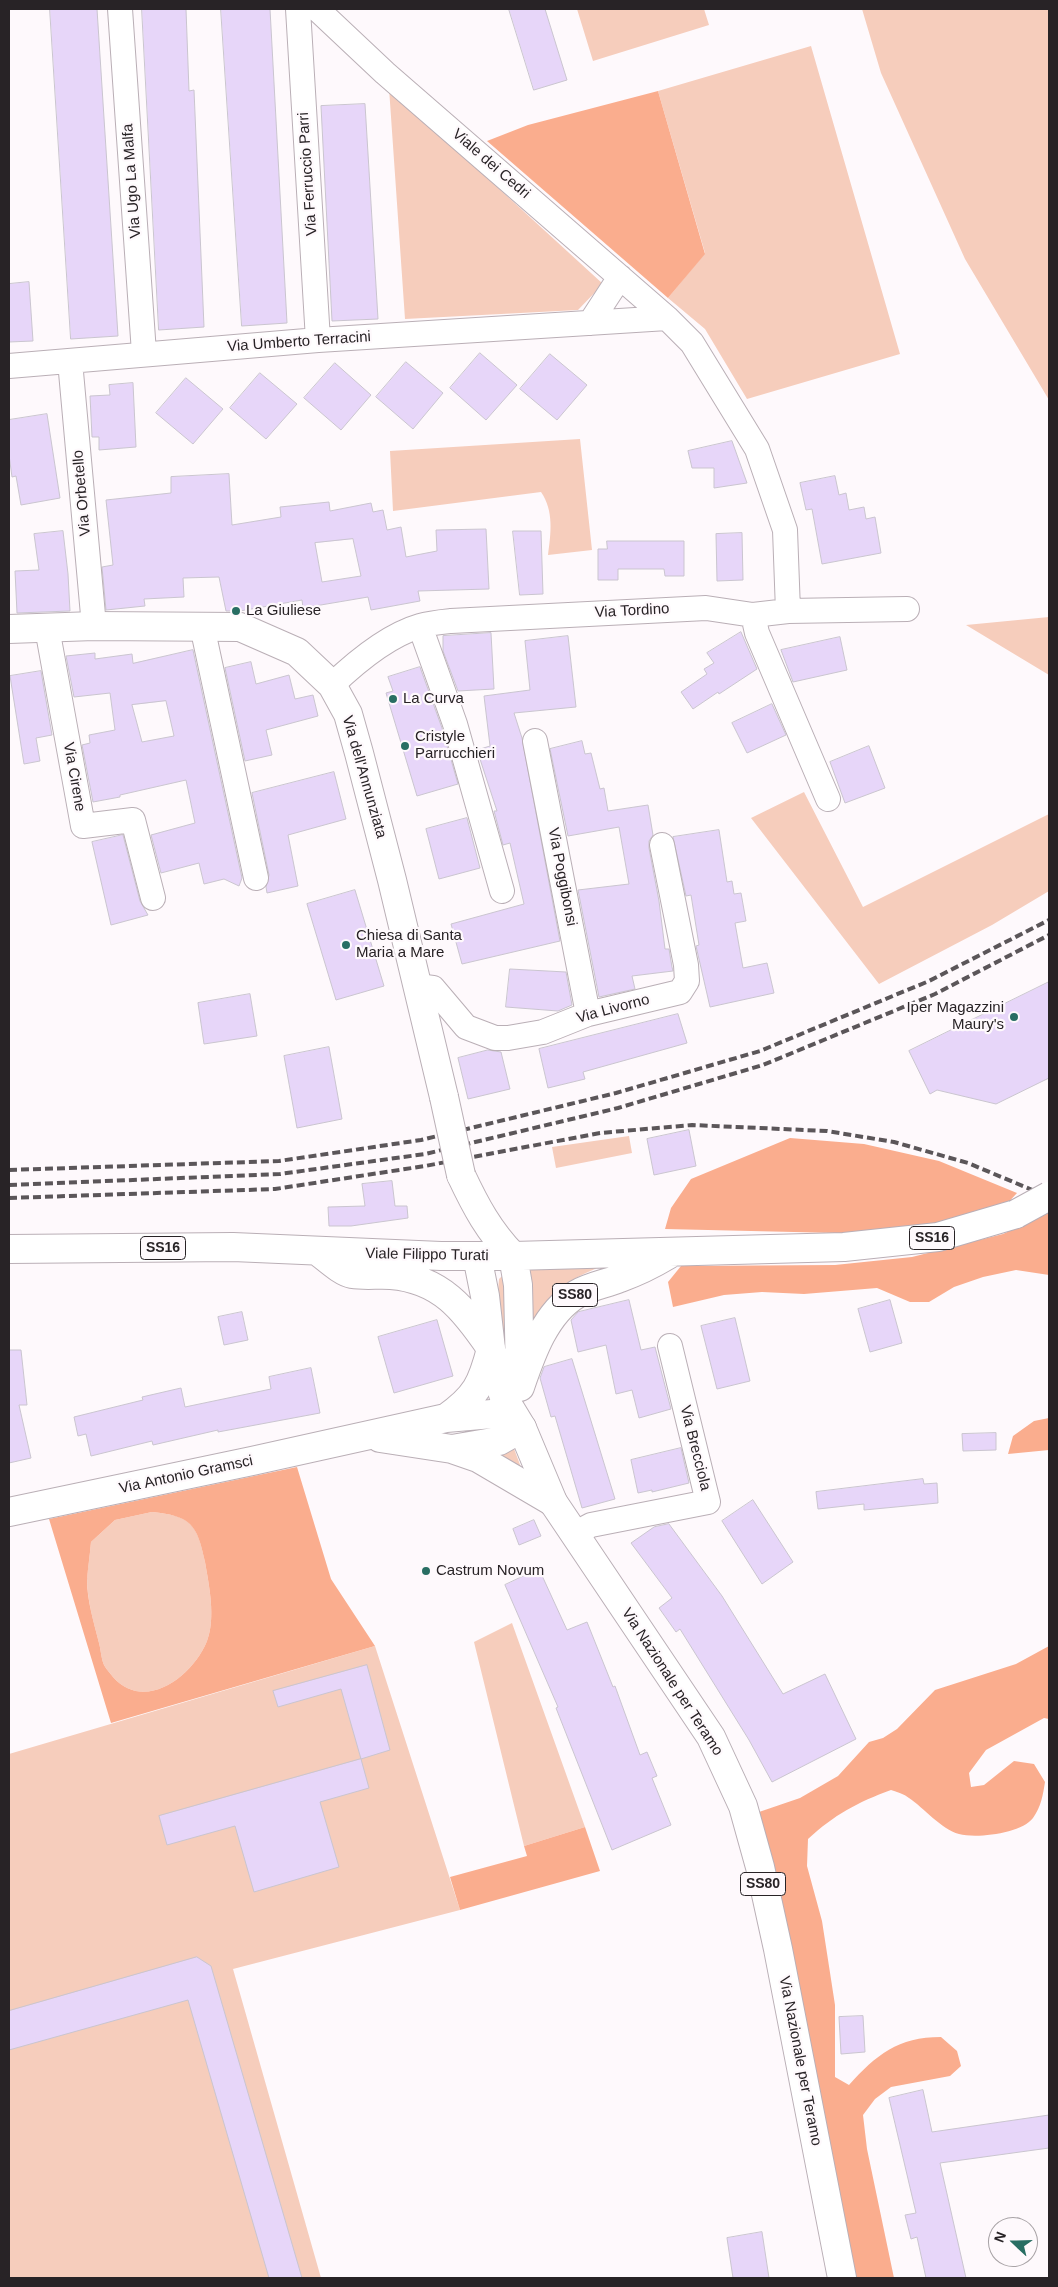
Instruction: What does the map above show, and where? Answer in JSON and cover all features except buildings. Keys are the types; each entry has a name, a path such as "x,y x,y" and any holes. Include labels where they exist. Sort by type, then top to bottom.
{"main road":[{"name":"Via dell'Annunziata","path":"9,629 94,626 240,626 297,652 332,685 348,714 359,754 444,1097 477,1256"},
{"name":"Via dell'Annunziata","path":"461,1175 478,1212 497,1239 513,1256"},
{"name":"Viale Filippo Turati","path":"9,1250 233,1247 513,1256 844,1248 938,1237 1016,1214 1049,1196"},
{"name":"Via Nazionale per Teramo","path":"316,1251 351,1274 392,1275 423,1281 439,1289 471,1320 491,1349"},
{"name":"Via Nazionale per Teramo","path":"520,1387 531,1355 555,1313 566,1302 590,1288 647,1267 675,1252"},
{"name":"Via Nazionale per Teramo","path":"477,1256 485,1296 491,1349 505,1400 522,1428 553,1502 712,1737 742,1806 760,1867 778,1949 842,2278"},
{"name":"Via Nazionale per Teramo","path":"513,1256 518,1284 522,1428"},
{"name":"Via Antonio Gramsci","path":"446,1418 466,1404 479,1385 491,1349"},
{"name":"Via Antonio Gramsci","path":"9,1512 446,1418 492,1414 501,1416 522,1428"},
{"name":"Via Antonio Gramsci","path":"452,1449 499,1441 522,1428"},
{"name":"Via Antonio Gramsci","path":"363,1435 452,1449 478,1458 553,1502"}],"street":[{"name":"Via Ugo La Malfa","path":"120,9 144,353"},
{"name":"Via Ferruccio Parri","path":"298,9 318,340"},
{"name":"Viale dei Cedri","path":"317,9 385,72 667,318"},
{"path":"590,323 620,277"},
{"name":"Via Umberto Terracini","path":"9,366 144,353 318,340 667,318"},
{"path":"667,318 692,343 757,449 785,530 788,610"},
{"name":"Via Orbetello","path":"70,361 94,626"},
{"name":"Via Tordino","path":"332,685 350,668 398,636 420,626 451,621 706,608 753,615 788,610 907,609"},
{"path":"753,615 757,633 828,798"},
{"path":"202,626 256,878"},
{"path":"420,626 455,724 502,891"},
{"name":"Via Cirene","path":"48,628 82,826 133,820 153,898"},
{"name":"Via Poggibonsi","path":"535,741 588,1014"},
{"name":"Via Livorno","path":"417,986 433,988 466,1027 495,1038 508,1038 544,1032 588,1014 680,992 687,981 662,845"},
{"name":"Via Brecciola","path":"574,1534 591,1525 708,1502 670,1346"}],"shaded area":[{"path":"577,9 704,9 709,25 593,61"},
{"path":"862,9 1049,9 1049,400 965,259 881,73"},
{"path":"811,46 900,354 747,399 705,329 668,298 705,253 658,91"},
{"path":"389,88 603,284 578,310 405,319"},
{"path":"658,91 705,254 668,298 487,141 528,125"},
{"path":"580,439 592,550 548,555 551,530 550,514 541,492 393,511 390,451"},
{"path":"1049,617 1049,675 966,625"},
{"path":"804,792 863,907 1049,814 1049,891 992,925 879,984 751,818"},
{"path":"629,1136 632,1153 556,1168 552,1147"},
{"path":"790,1138 864,1144 939,1161 1017,1193 1004,1207 988,1214 880,1234 665,1229 671,1208 691,1179"},
{"path":"1049,1213 1049,1275 1016,1270 983,1277 954,1287 929,1302 910,1302 877,1288 804,1294 762,1292 724,1295 673,1307 668,1282 681,1266 835,1265 912,1257 1003,1234"},
{"path":"610,1263 581,1275 562,1288 528,1331 525,1265"},
{"path":"504,1274 512,1391 497,1303 499,1279"},
{"path":"1049,1418 1049,1450 1008,1454 1013,1436 1034,1421"},
{"path":"510,1438 522,1470 483,1446"},
{"path":"297,1467 331,1579 375,1646 111,1723 49,1519","holes":["152,1512 176,1516 190,1524 199,1539 210,1591 210,1632 200,1654 180,1677 167,1686 153,1691 139,1691 126,1687 113,1677 103,1662 87,1588 91,1542 115,1520"]},
{"path":"152,1512 184,1519 195,1530 199,1538 207,1571 211,1602 211,1622 207,1641 200,1654 180,1677 167,1686 153,1691 139,1691 126,1687 113,1677 104,1665 89,1603 87,1579 91,1542 115,1520"},
{"path":"512,1623 585,1827 524,1846 474,1642"},
{"path":"375,1646 460,1910 233,1969 321,2278 9,2278 9,1754"},
{"path":"1049,1646 1049,1719 1044,1718 986,1750 969,1773 971,1787 984,1785 1014,1761 1034,1764 1045,1782 1038,1810 1027,1823 1019,1828 999,1834 977,1836 959,1834 939,1823 915,1802 891,1790 847,1810 827,1823 808,1839 807,1866 822,1921 835,2005 835,2077 849,2085 869,2065 889,2050 912,2040 926,2038 941,2037 957,2051 961,2066 950,2076 891,2087 875,2099 863,2115 867,2149 894,2278 842,2278 759,1812 800,1798 838,1776 869,1742 883,1738 897,1729 935,1690 1016,1664"},
{"path":"585,1827 600,1871 460,1910 450,1877 527,1856 524,1846"}],"railway":[{"path":"9,1170 279,1161 421,1140 616,1093 760,1051 929,981 1049,920"},
{"path":"9,1185 280,1174 425,1154 618,1108 763,1065 935,994 1049,935"},
{"path":"9,1198 275,1189 425,1166 600,1133 692,1125 827,1131 894,1142 968,1163 1049,1197"}],"place":[{"name":"La Giuliese","path":"236,611"},
{"name":"La Curva","path":"393,699"},
{"name":"Cristyle Parrucchieri","path":"405,746"},
{"name":"Chiesa di Santa Maria a Mare","path":"346,945"},
{"name":"Iper Magazzini Maury's","path":"1014,1017"},
{"name":"Castrum Novum","path":"426,1571"}]}
